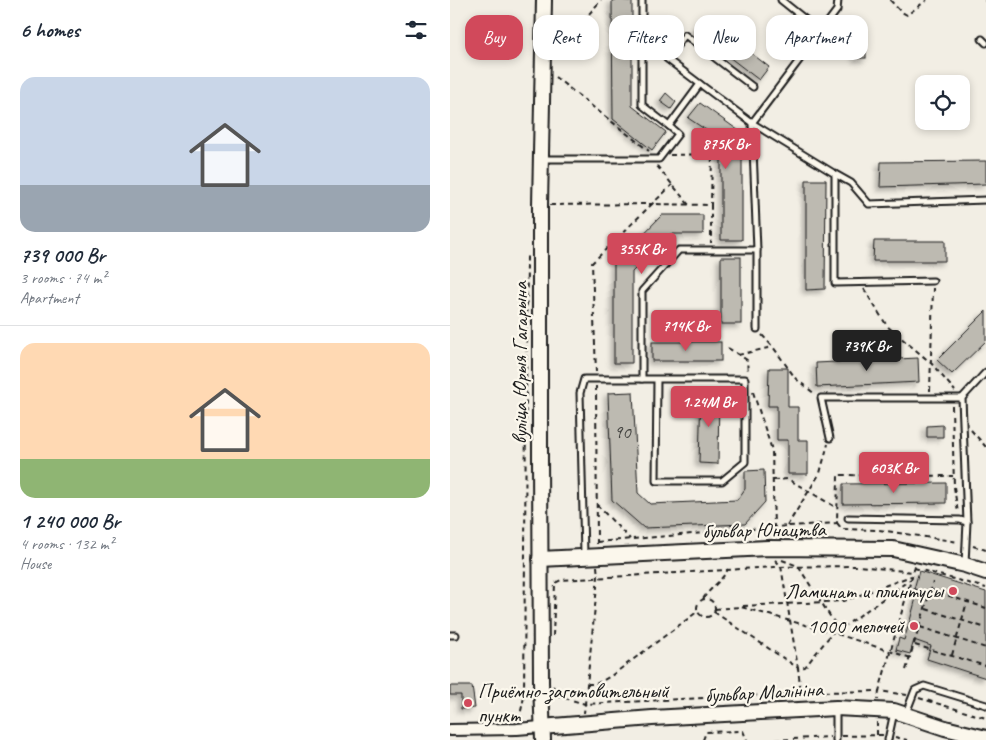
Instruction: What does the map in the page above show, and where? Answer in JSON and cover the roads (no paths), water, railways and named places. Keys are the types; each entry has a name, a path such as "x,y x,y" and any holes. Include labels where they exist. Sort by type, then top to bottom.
{"main road":[{"name":"вуліца Юрыя Гагарына","path":"542,733 540,205 544,0"},
{"name":"бульвар Юнацтва","path":"540,559 768,548 893,549 916,561 965,565 986,572"},
{"name":"бульвар Малініна","path":"542,733 583,724 652,718 836,708 900,713 985,739"}],"street":[{"path":"450,730 517,729 542,733"}],"lane":[{"path":"542,159 651,159 661,157 678,134 642,105 642,0"},
{"path":"781,0 800,15"},
{"path":"833,15 837,10 838,0"},
{"path":"753,88 685,34 667,59 752,123 851,183 869,204 986,200"},
{"path":"757,330 757,250 752,123 800,60"},
{"path":"669,126 700,84"},
{"path":"835,174 835,283 933,282"},
{"path":"642,379 642,292 679,250 757,250"},
{"path":"965,565 967,522 962,398 986,372"},
{"path":"591,557 580,394 584,379 657,379 745,379 745,462 722,481 656,481 657,379"},
{"path":"830,438 821,398 962,398"},
{"path":"848,518 960,520 967,522"},
{"path":"888,740 900,713 918,688 928,686 986,705"},
{"path":"836,708 836,740"}],"place":[{"name":"Ламинат и плинтусы","path":"953,591"},
{"name":"1000 мелочей","path":"914,626"},
{"name":"Приёмно-заготовительный пункт","path":"468,703"}]}
